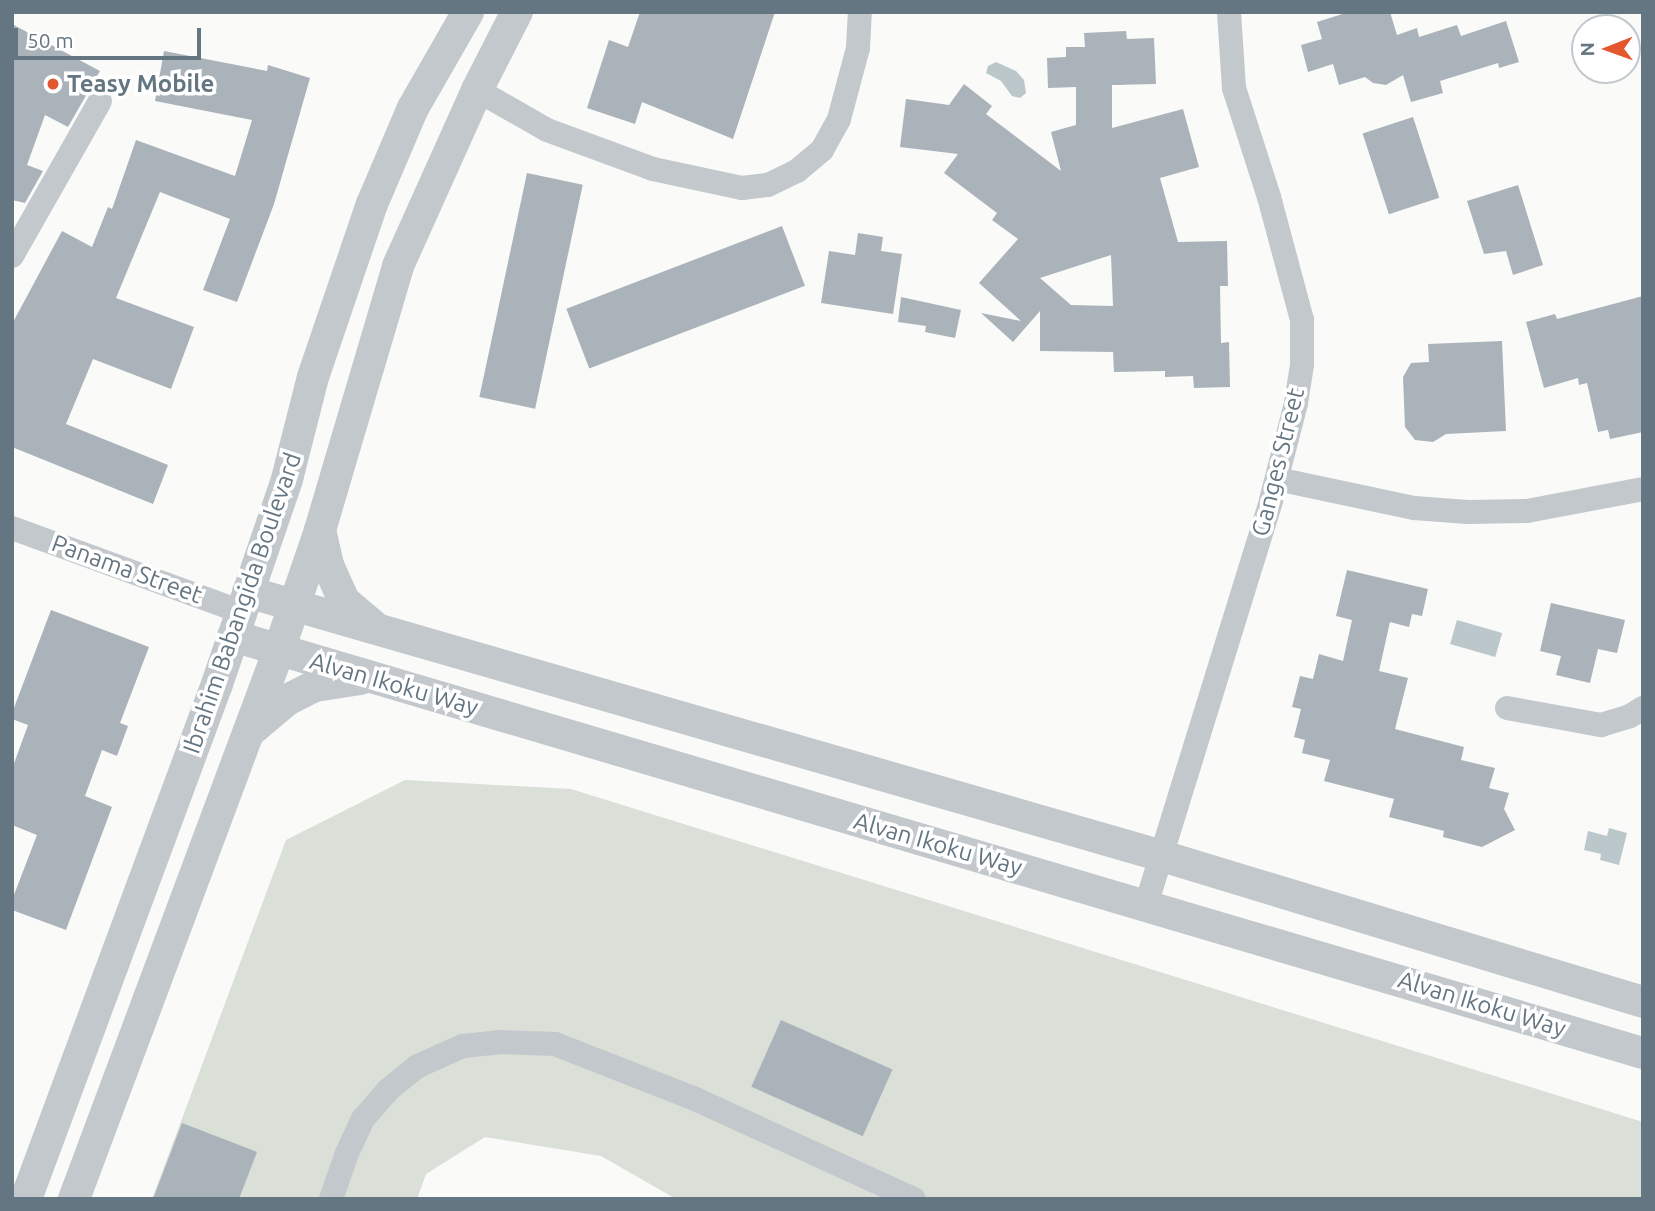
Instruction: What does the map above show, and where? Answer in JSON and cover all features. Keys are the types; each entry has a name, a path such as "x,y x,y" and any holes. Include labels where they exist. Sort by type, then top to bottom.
{"street":[{"name":"Ibrahim Babangida Boulevard","path":"26,1199 241,613 287,479 313,377 372,204 413,108 468,12"},
{"name":"Ibrahim Babangida Boulevard","path":"74,1199 279,650 320,530 398,266 477,90 517,12"},
{"path":"477,90 547,130 653,169 743,188 768,186 797,171 822,149 839,119 858,48 860,12"},
{"name":"Ganges Street","path":"1146,905 1277,479 1296,403 1302,364 1302,320 1269,197 1234,88 1229,12"},
{"path":"12,256 100,101"},
{"path":"1277,479 1414,508 1468,512 1527,511 1643,489"},
{"path":"320,530 328,565 344,601 382,632"},
{"name":"Panama Street","path":"15,536 241,613"},
{"name":"Alvan Ikoku Way","path":"241,613 294,606 1162,856 1643,1002"},
{"name":"Alvan Ikoku Way","path":"241,613 279,650 1643,1053"},
{"path":"248,733 287,701 315,686 372,678"},
{"path":"1507,708 1601,725 1630,716 1643,708"},
{"path":"331,1199 347,1153 363,1119 388,1090 418,1066 463,1046 499,1042 555,1044 692,1098 914,1199"}],"shaded area":[{"path":"996,62 1016,71 1024,80 1026,93 1020,98 1012,96 1001,81 986,73 988,66"},
{"path":"1457,620 1502,633 1495,657 1450,644"},
{"path":"405,780 571,789 1643,1122 1643,1199 676,1199 601,1156 485,1137 426,1174 417,1199 152,1199 286,840"},
{"path":"1609,828 1627,833 1619,865 1600,860 1601,854 1584,850 1588,831 1607,836"}],"building":[{"path":"640,12 775,12 733,139 642,102 635,124 587,108 609,40 628,47"},
{"path":"1349,12 1390,12 1397,35 1417,28 1419,37 1457,25 1461,36 1506,21 1519,62 1499,68 1498,63 1440,81 1443,93 1411,102 1403,75 1386,85 1373,83 1365,77 1339,85 1333,64 1308,72 1301,45 1322,39 1317,22"},
{"name":"Teasy Mobile","path":"12,24 100,71 68,127 45,115 27,165 43,171 25,203 12,200"},
{"path":"1126,31 1127,39 1154,38 1156,84 1112,85 1112,128 1183,109 1199,167 1160,178 1178,242 1227,241 1228,286 1220,286 1221,343 1229,342 1230,387 1194,388 1193,376 1165,377 1165,371 1114,372 1113,352 1040,351 1040,311 1013,342 981,313 1021,321 979,283 1018,239 992,220 997,213 944,173 958,154 900,147 906,99 949,105 964,84 992,106 986,114 1061,171 1051,132 1076,125 1076,87 1048,88 1047,58 1066,57 1066,47 1085,47 1084,33","holes":["1111,255 1113,306 1071,305 1040,278"]},
{"path":"164,51 267,71 268,65 310,78 274,204 237,302 203,290 230,219 160,192 116,298 194,327 171,389 93,359 66,424 168,465 153,504 12,447 12,324 62,231 92,247 108,207 112,209 136,140 235,176 252,120 155,101"},
{"path":"1413,117 1439,198 1389,214 1363,133"},
{"path":"527,173 583,185 535,409 479,397"},
{"path":"1518,185 1543,265 1513,275 1506,251 1484,254 1467,201"},
{"path":"782,226 805,286 589,369 566,309"},
{"path":"858,233 883,237 881,251 902,254 893,314 821,303 829,251 855,255"},
{"path":"1643,296 1643,432 1610,439 1608,430 1598,432 1587,383 1579,385 1578,378 1544,388 1526,322 1555,314 1557,319"},
{"path":"901,297 961,310 955,338 925,332 926,326 898,322"},
{"path":"1502,341 1506,431 1446,434 1433,442 1415,440 1405,427 1403,377 1411,363 1429,362 1428,344"},
{"path":"1347,570 1428,589 1422,616 1412,614 1409,627 1390,622 1379,671 1408,678 1395,729 1464,747 1461,760 1495,768 1489,788 1509,793 1504,809 1515,830 1482,847 1443,837 1444,831 1389,817 1394,799 1324,781 1330,760 1302,753 1305,740 1294,737 1301,709 1292,707 1300,676 1313,679 1319,654 1343,661 1352,620 1336,616"},
{"path":"1551,603 1625,620 1617,653 1598,649 1590,683 1556,675 1561,656 1540,651"},
{"path":"51,610 149,647 120,723 128,726 117,756 102,750 85,796 112,807 66,930 12,910 12,900 37,835 12,825 12,769 28,725 12,719 12,713"},
{"path":"781,1020 892,1070 863,1136 751,1087"},
{"path":"182,1123 257,1152 239,1199 153,1199"}],"place":[{"name":"Teasy Mobile","path":"53,84"}]}
